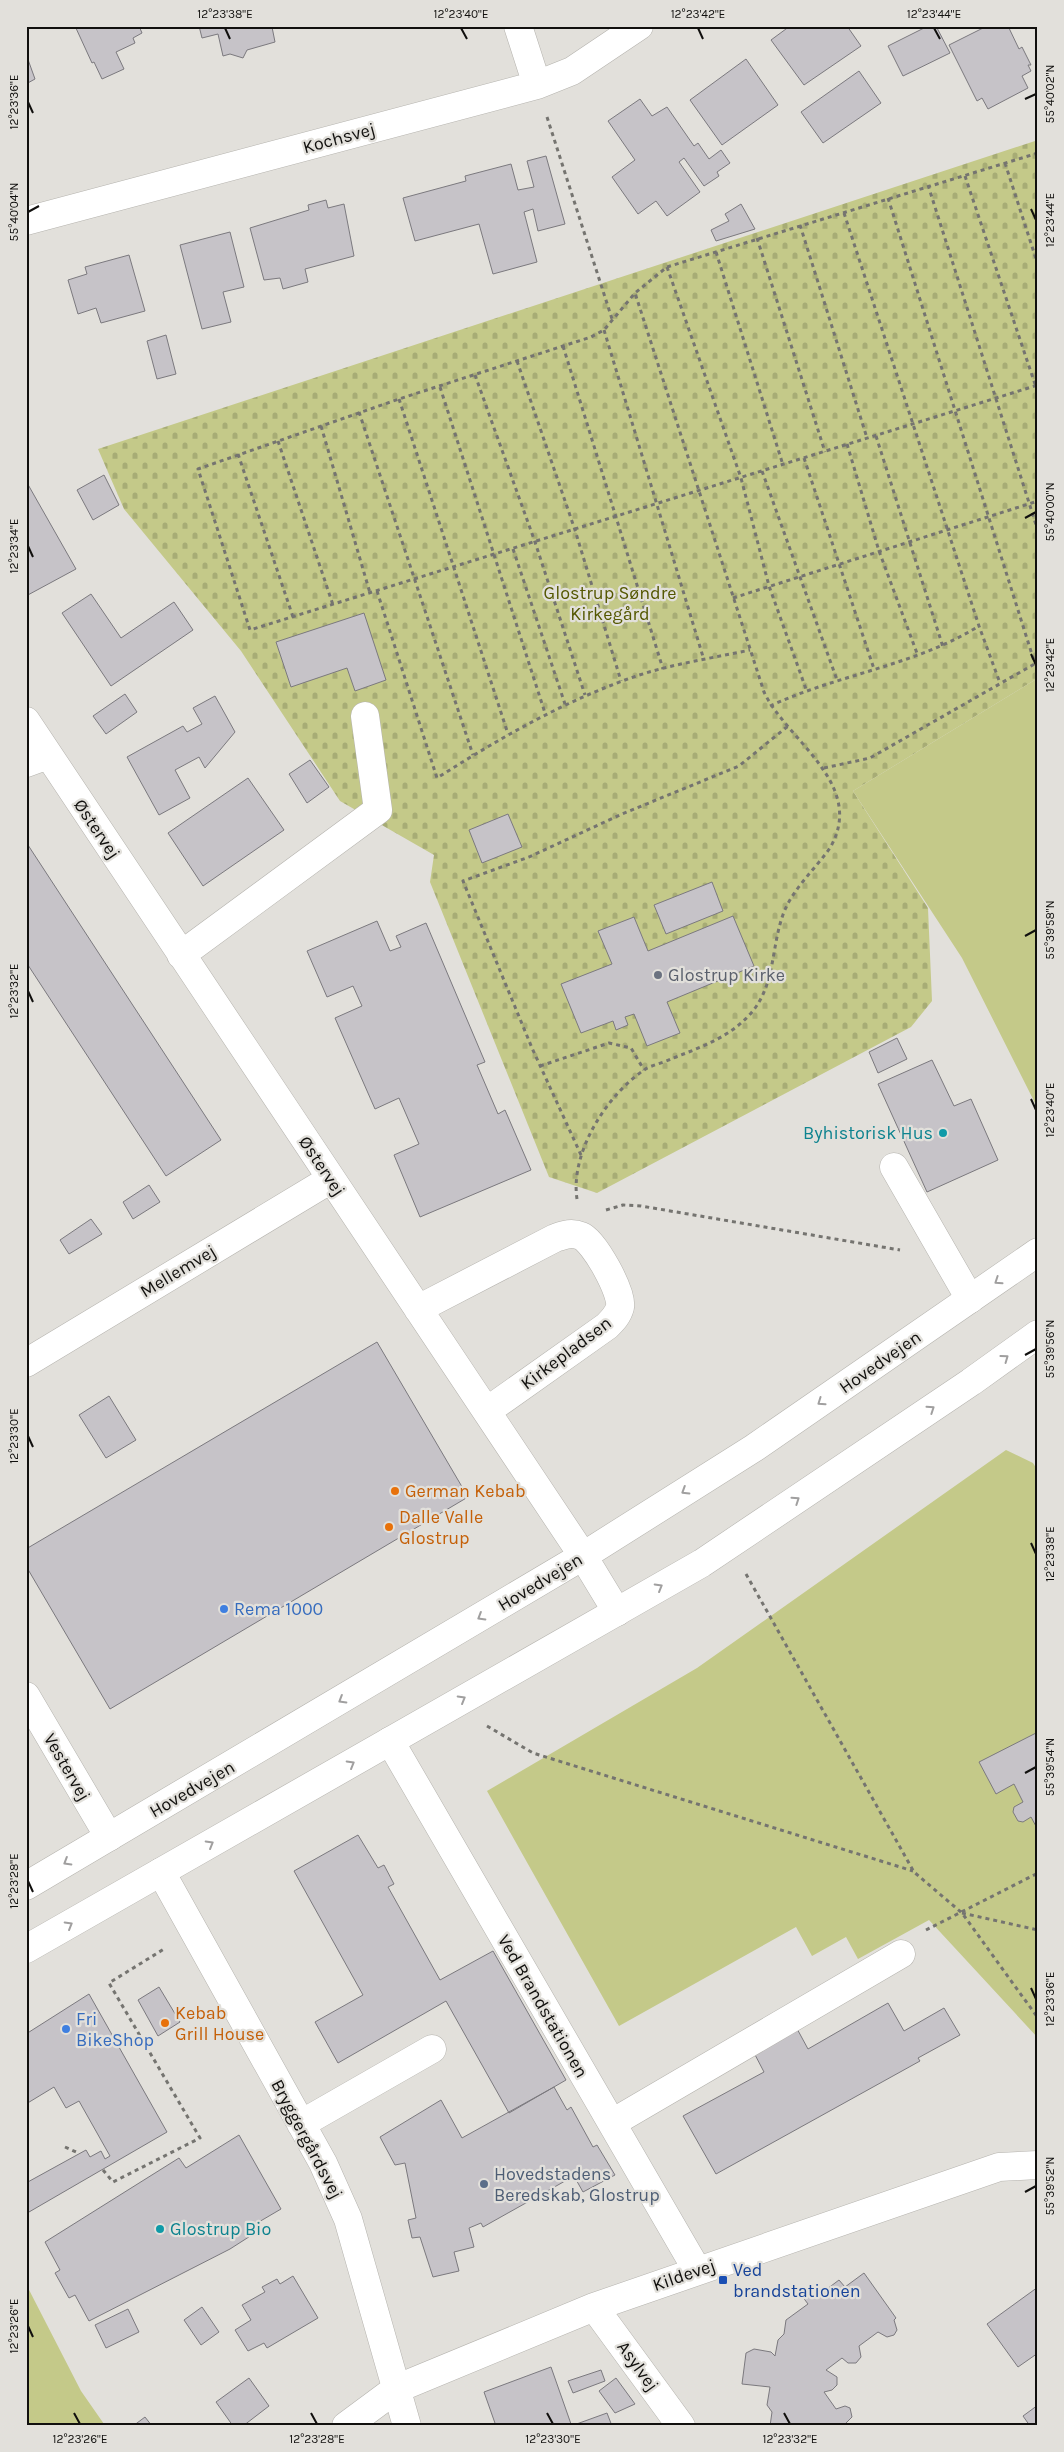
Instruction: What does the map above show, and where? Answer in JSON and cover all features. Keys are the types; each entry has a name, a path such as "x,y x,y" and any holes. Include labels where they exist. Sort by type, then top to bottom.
{"street":[{"path":"518,26 537,85"},
{"name":"Kochsvej","path":"26,221 537,85 572,71 639,26"},
{"path":"182,955 378,810 365,716"},
{"name":"Østervej","path":"26,721 37,759 182,955 330,1179 487,1411 583,1556 617,1612"},
{"path":"894,1167 970,1299"},
{"name":"Mellemvej","path":"26,1364 330,1179"},
{"path":"418,1309 554,1238 569,1234 583,1237"},
{"name":"Kirkepladsen","path":"487,1411 607,1326 616,1317 621,1305 619,1294 594,1246 583,1237"},
{"name":"Hovedvejen","path":"26,1886 583,1556 754,1448 1038,1252"},
{"path":"26,1949 617,1612 729,1545 971,1382 1038,1334"},
{"name":"Vestervej","path":"26,1696 109,1837"},
{"name":"Ved Brandstationen","path":"390,1741 698,2270"},
{"name":"Bryggergårdsvej","path":"161,1872 301,2124 348,2219 407,2426"},
{"path":"612,2123 901,1954"},
{"path":"301,2124 432,2049"},
{"name":"Kildevej","path":"346,2426 396,2389 594,2307 999,2167 1038,2165"},
{"name":"Asylvej","path":"594,2307 681,2426"}],"path":[{"path":"537,85 613,322"},
{"path":"1037,386 250,630 198,469 360,412 564,346 604,330 613,322 634,293 667,267 844,213 928,185 965,176 1038,153"},
{"path":"1005,163 1038,265"},
{"path":"965,176 1038,393"},
{"path":"928,185 994,398 1038,531"},
{"path":"824,768 870,758 984,695 1000,683 1036,663 888,198"},
{"path":"844,213 979,626 1000,683"},
{"path":"800,225 867,438"},
{"path":"757,238 825,452"},
{"path":"716,252 783,465"},
{"path":"667,267 741,478 769,586 806,689"},
{"path":"583,1237 575,1186 581,1155 596,1125 615,1095 644,1070 724,1037 739,1025 762,998 769,982 779,926 785,910 836,838 838,811 836,796 824,768 770,706 634,293"},
{"path":"604,330 704,660"},
{"path":"564,346 663,669"},
{"path":"517,361 575,530 621,682"},
{"path":"475,375 535,542 585,695"},
{"path":"440,387 546,713"},
{"path":"399,399 508,734"},
{"path":"360,412 473,755"},
{"path":"321,426 370,594"},
{"path":"876,436 943,647"},
{"path":"278,441 332,605"},
{"path":"847,444 879,551 918,656"},
{"path":"238,454 293,617"},
{"path":"804,458 841,563 874,669"},
{"path":"762,472 798,577 837,680"},
{"path":"733,598 1038,501"},
{"path":"513,549 565,704"},
{"path":"377,591 437,778 508,734 546,713 585,695 663,669 750,650"},
{"path":"770,706 806,689 943,647 979,626"},
{"path":"581,1155 540,1066 463,881 529,857 622,814 739,766 788,726"},
{"path":"540,1066 609,1043 631,1048 644,1070"},
{"path":"583,1237 599,1216 612,1207 641,1206 886,1246 902,1251"},
{"path":"729,1545 914,1872 962,1913 1038,2018"},
{"path":"452,1705 533,1753 914,1872"},
{"path":"901,1954 905,1939 962,1913 1038,1873"},
{"path":"962,1913 1038,1930"},
{"path":"103,2170 113,2182 200,2138 109,1983 194,1930"},
{"path":"65,2146 76,2152"}],"green space":[{"name":"Glostrup Søndre Kirkegård","path":"1038,140 1038,678 853,791 928,908 932,1001 911,1027 597,1193 549,1177 430,882 434,855 340,801 241,651 124,509 98,449"},
{"path":"1038,678 1038,1109 962,958 853,791"},
{"path":"1006,1450 1033,1463 1038,1471 1038,2038 929,1920 858,1959 846,1937 812,1956 796,1927 619,2026 487,1791 697,1668"},
{"path":"26,2284 81,2391 104,2424 102,2426 26,2426"}],"building":[{"path":"75,26 139,26 142,33 133,38 135,43 116,52 124,69 102,79 94,62 92,63"},
{"path":"199,26 273,26 275,42 247,50 243,58 230,54 223,56 218,34 202,38"},
{"path":"790,26 847,26 861,46 804,85 771,40"},
{"path":"928,26 936,26 950,53 903,76 888,46"},
{"path":"987,26 1008,26 1019,49 1022,47 1031,65 1028,65 1031,71 1022,76 1028,88 988,109 982,98 977,101 949,45"},
{"path":"26,54 35,79 26,84"},
{"path":"746,59 778,105 722,145 690,100"},
{"path":"859,71 881,103 823,143 801,112"},
{"path":"640,99 652,116 667,107 694,146 698,143 709,159 721,150 730,163 717,172 719,176 704,186 684,158 679,162 700,192 667,216 656,201 638,214 612,177 635,160 608,121"},
{"path":"546,156 565,224 538,231 533,209 524,212 537,262 493,274 479,224 415,241 403,198 466,181 465,176 511,164 518,190 534,187 527,161"},
{"path":"326,200 328,208 344,204 354,256 305,269 308,282 283,289 280,278 264,280 250,228 309,210 308,205"},
{"path":"741,204 755,229 716,241 711,230 729,221 725,214"},
{"path":"230,232 244,287 223,292 231,322 202,329 180,245"},
{"path":"129,255 145,311 101,323 96,308 78,314 68,280 87,274 85,267"},
{"path":"166,335 176,374 157,379 147,341"},
{"path":"104,475 119,505 93,520 77,490"},
{"path":"26,481 76,569 26,596"},
{"path":"91,594 121,638 174,602 193,630 111,686 62,613"},
{"path":"364,613 386,680 355,691 347,668 291,687 276,642"},
{"path":"125,694 137,712 106,734 93,716"},
{"path":"215,696 235,732 205,768 199,757 175,770 190,798 159,815 127,757 183,726 187,732 202,724 193,708"},
{"path":"310,760 329,787 307,803 289,774"},
{"path":"248,778 284,830 203,886 168,833"},
{"path":"508,814 522,847 482,863 469,830"},
{"path":"26,842 221,1140 166,1176 26,962"},
{"path":"712,882 723,911 666,934 654,905"},
{"name":"Glostrup Kirke","path":"733,916 754,966 667,1002 680,1033 647,1046 634,1014 625,1017 628,1025 616,1030 613,1021 581,1033 561,984 612,964 598,931 634,917 648,951"},
{"path":"377,921 390,951 401,947 396,936 426,923 485,1062 477,1065 498,1114 505,1110 531,1170 420,1217 394,1155 419,1144 399,1098 375,1109 335,1018 362,1006 353,986 327,997 307,951"},
{"path":"897,1038 907,1059 878,1073 869,1052"},
{"name":"Byhistorisk Hus","path":"932,1060 954,1106 971,1099 998,1160 927,1192 878,1084"},
{"path":"149,1185 160,1202 133,1219 123,1202"},
{"path":"91,1219 102,1234 69,1254 60,1240"},
{"path":"377,1342 468,1497 110,1709 26,1566 26,1549"},
{"path":"109,1396 136,1440 106,1458 79,1415"},
{"path":"1038,1732 1038,1830 1031,1817 1023,1822 1018,1821 1013,1812 1014,1807 1023,1802 1014,1784 996,1794 979,1762"},
{"path":"358,1835 378,1868 384,1865 394,1884 388,1887 440,1980 493,1951 566,2080 509,2113 446,2001 338,2063 315,2022 363,1995 294,1871"},
{"path":"159,1987 180,2022 158,2036 138,2000"},
{"path":"89,1994 167,2132 29,2212 26,2206 26,2183 86,2150 90,2157 101,2151 105,2159 110,2156 79,2101 66,2108 54,2087 26,2104 26,2034"},
{"path":"888,2003 904,2031 944,2008 960,2035 918,2058 920,2061 716,2174 683,2116 764,2072 752,2049 795,2025 808,2049"},
{"name":"Hovedstadens Beredskab, Glostrup","path":"554,2087 567,2110 571,2107 593,2147 597,2145 615,2175 583,2192 574,2176 483,2227 481,2223 469,2228 474,2247 454,2252 459,2271 433,2277 420,2237 412,2238 408,2220 416,2218 405,2163 395,2165 380,2137 441,2100 462,2138"},
{"name":"Glostrup Bio","path":"239,2135 281,2209 252,2226 255,2233 230,2249 89,2321 75,2295 69,2298 55,2273 60,2270 45,2242 179,2158 186,2168"},
{"path":"864,2273 896,2318 894,2320 897,2330 894,2335 887,2337 878,2332 859,2346 861,2357 856,2363 848,2363 842,2358 826,2370 837,2377 837,2385 832,2390 824,2392 836,2409 845,2406 850,2408 852,2417 846,2423 849,2426 770,2426 772,2412 767,2405 770,2387 742,2384 746,2353 754,2349 771,2352 775,2356 778,2340 784,2334 786,2320 808,2304 802,2296 810,2290 815,2298 839,2280 845,2287"},
{"path":"293,2276 318,2318 267,2348 264,2343 248,2351 235,2330 251,2320 242,2305 265,2292 262,2287 277,2279 280,2284"},
{"path":"1038,2287 1038,2353 1018,2367 987,2324"},
{"path":"202,2307 219,2332 201,2345 184,2320"},
{"path":"128,2309 139,2332 106,2348 95,2325"},
{"path":"551,2367 571,2424 496,2426 484,2392"},
{"path":"601,2370 605,2381 573,2393 568,2381"},
{"path":"249,2378 269,2406 243,2426 233,2426 216,2402"},
{"path":"616,2378 635,2404 615,2413 599,2391"},
{"path":"1038,2405 1038,2426 1030,2426 1023,2416"},
{"path":"607,2413 612,2426 571,2426"},
{"path":"145,2417 152,2426 133,2426"}],"place":[{"name":"Glostrup Kirke","path":"658,975"},
{"name":"Byhistorisk Hus","path":"943,1133"},
{"name":"German Kebab","path":"395,1491"},
{"name":"Dalle Valle Glostrup","path":"389,1527"},
{"name":"Rema 1000","path":"224,1609"},
{"name":"Kebab Grill House","path":"165,2023"},
{"name":"Fri BikeShop","path":"66,2029"},
{"name":"Hovedstadens Beredskab, Glostrup","path":"484,2184"},
{"name":"Glostrup Bio","path":"160,2229"},
{"name":"Ved brandstationen","path":"723,2280"}]}
